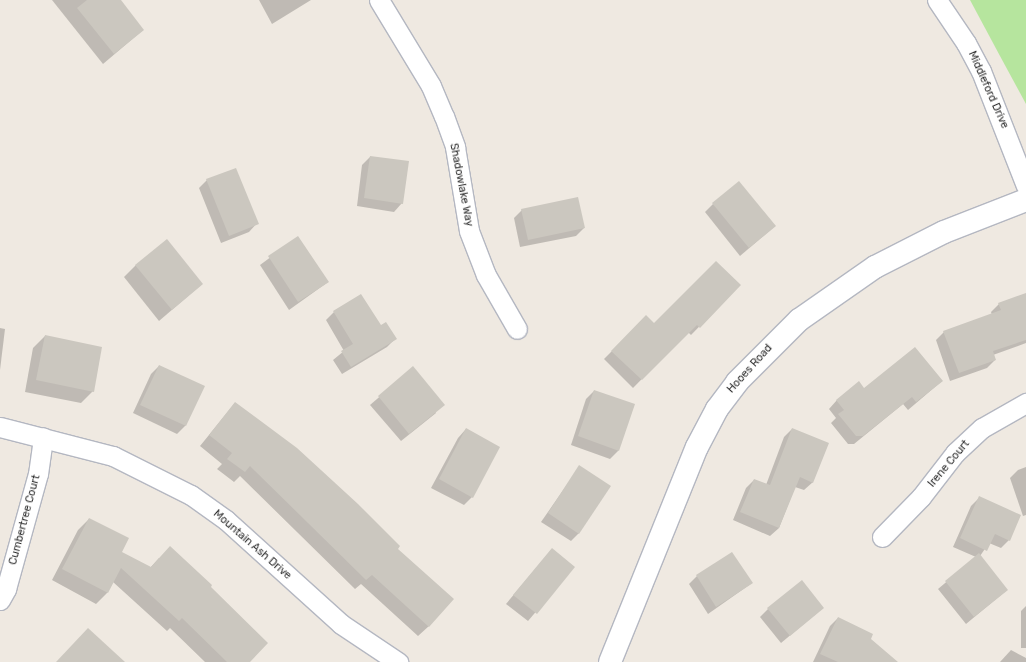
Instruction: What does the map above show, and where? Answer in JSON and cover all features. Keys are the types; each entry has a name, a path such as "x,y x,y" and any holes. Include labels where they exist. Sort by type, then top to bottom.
{"street":[{"name":"Shadowlake Way","path":"379,0 431,86 444,116 455,147 469,231 486,275 517,329"},
{"name":"Middleford Drive","path":"937,0 966,42 981,71 1026,186"},
{"name":"Hooes Road","path":"610,662 698,447 717,409 736,382 799,320 875,267 944,232 1026,200"},
{"name":"Irene Court","path":"882,537 921,497 955,453 982,428 1026,403"},
{"name":"Mountain Ash Drive","path":"0,427 112,456 191,495 226,520 341,624 398,662"},
{"name":"Cumbertree Court","path":"0,600 6,589 38,474 43,437"}],"green space":[{"path":"970,0 1026,0 1026,104 1000,56"}],"building":[{"path":"87,0 121,0 144,30 114,54 77,8"},
{"path":"370,156 409,161 403,204 364,198"},
{"path":"236,168 259,224 229,236 206,179"},
{"path":"739,181 776,226 749,248 712,203"},
{"path":"578,197 585,228 528,240 521,209"},
{"path":"298,236 329,282 298,302 268,256"},
{"path":"167,239 203,284 172,310 135,265"},
{"path":"716,261 741,285 700,328 697,325 642,380 611,351 646,315 654,323"},
{"path":"1026,293 1026,340 993,351 996,360 959,373 943,331 1001,310 998,303"},
{"path":"361,294 381,325 386,322 397,339 351,367 341,351 353,344 333,311"},
{"path":"45,335 102,347 94,392 36,380"},
{"path":"915,347 943,381 916,402 912,397 863,436 856,436 838,414 844,410 836,400 859,381 864,388"},
{"path":"159,365 205,386 186,426 140,405"},
{"path":"413,366 445,405 409,434 378,396"},
{"path":"594,390 635,404 619,451 578,436"},
{"path":"235,402 297,448 358,504 400,546 398,549 454,599 429,627 372,575 366,580 250,466 245,472 227,459 232,453 209,435"},
{"path":"466,428 500,447 473,498 439,479"},
{"path":"792,428 829,443 813,483 800,477 779,528 740,512 754,479 770,485"},
{"path":"579,465 611,486 579,534 548,513"},
{"path":"979,496 1021,515 1010,541 995,534 987,551 960,538"},
{"path":"89,518 129,538 122,552 151,567 170,546 212,585 211,587 268,643 250,662 227,662 182,618 179,621 121,568 108,593 62,569"},
{"path":"552,548 575,567 537,614 513,595"},
{"path":"732,552 753,583 716,607 696,575"},
{"path":"979,553 1008,590 974,617 945,581"},
{"path":"802,580 824,608 790,636 767,608"},
{"path":"838,617 873,634 871,639 898,662 838,662 820,654"},
{"path":"88,628 125,662 56,662"}]}
